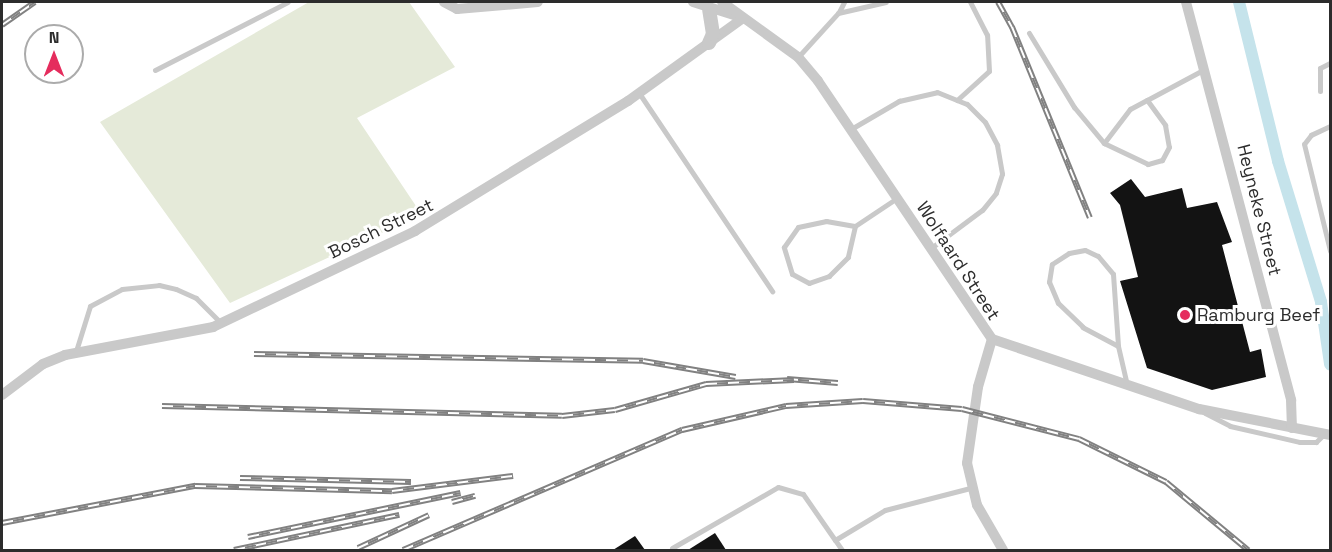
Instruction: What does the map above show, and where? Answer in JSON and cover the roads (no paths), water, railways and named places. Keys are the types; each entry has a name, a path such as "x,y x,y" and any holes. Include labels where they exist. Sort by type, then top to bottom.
{"street":[{"path":"444,2 457,9 538,2"},
{"name":"Wolfaard Street","path":"693,2 709,10 743,18"},
{"name":"Wolfaard Street","path":"722,2 798,57 851,129 992,339 1199,409 1328,435"},
{"name":"Heyneke Street","path":"1186,2 1206,69 1291,399 1292,428"},
{"path":"709,10 709,43"},
{"name":"Bosch Street","path":"2,395 43,364 76,351 196,333 222,323 458,209 639,93 743,18"},
{"path":"992,339 967,451 970,488 1003,550"}],"lane":[{"path":"155,70 288,2"},
{"path":"798,57 838,13 844,2"},
{"path":"838,13 886,2"},
{"path":"957,100 990,71 987,35 970,2"},
{"path":"1029,33 1074,107 1104,143 1140,162 1162,160 1169,147 1165,125 1147,100"},
{"path":"1320,91 1320,68 1330,63"},
{"path":"1104,143 1123,115 1206,69"},
{"path":"851,129 916,94 937,92 957,100 985,122 997,145 1002,174 996,193 982,210 931,248"},
{"path":"639,93 772,291"},
{"path":"1330,126 1311,135 1304,144 1330,251"},
{"path":"855,226 848,257 829,276 809,283 792,274 784,248 798,227 826,221 855,226 897,198"},
{"path":"1118,346 1083,327 1058,303 1049,282 1052,264 1069,253 1085,250 1105,262 1113,274 1118,346 1128,385"},
{"path":"76,351 90,306 122,289 159,285 176,289 196,298 222,323"},
{"path":"1199,409 1230,426 1279,438 1311,443 1328,435"},
{"path":"672,548 778,487 803,494 842,550"},
{"path":"835,540 905,502 970,488"}],"waterway":[{"path":"1239,2 1278,161 1321,302 1330,364"}],"railway":[{"path":"2,25 35,2"},
{"path":"998,2 1012,27 1090,218"},
{"path":"254,354 643,361 736,377"},
{"path":"787,379 838,383"},
{"path":"162,406 562,416 615,410 706,384 794,380"},
{"path":"403,550 682,430 786,406 863,401 962,409 1079,439 1166,482 1248,550"},
{"path":"2,523 195,486 392,491 513,476"},
{"path":"240,478 411,482"},
{"path":"248,537 460,493"},
{"path":"452,502 475,496"},
{"path":"234,550 399,515"},
{"path":"358,548 429,515"}],"place":[{"name":"Ramburg Beef","path":"1185,315"}]}
